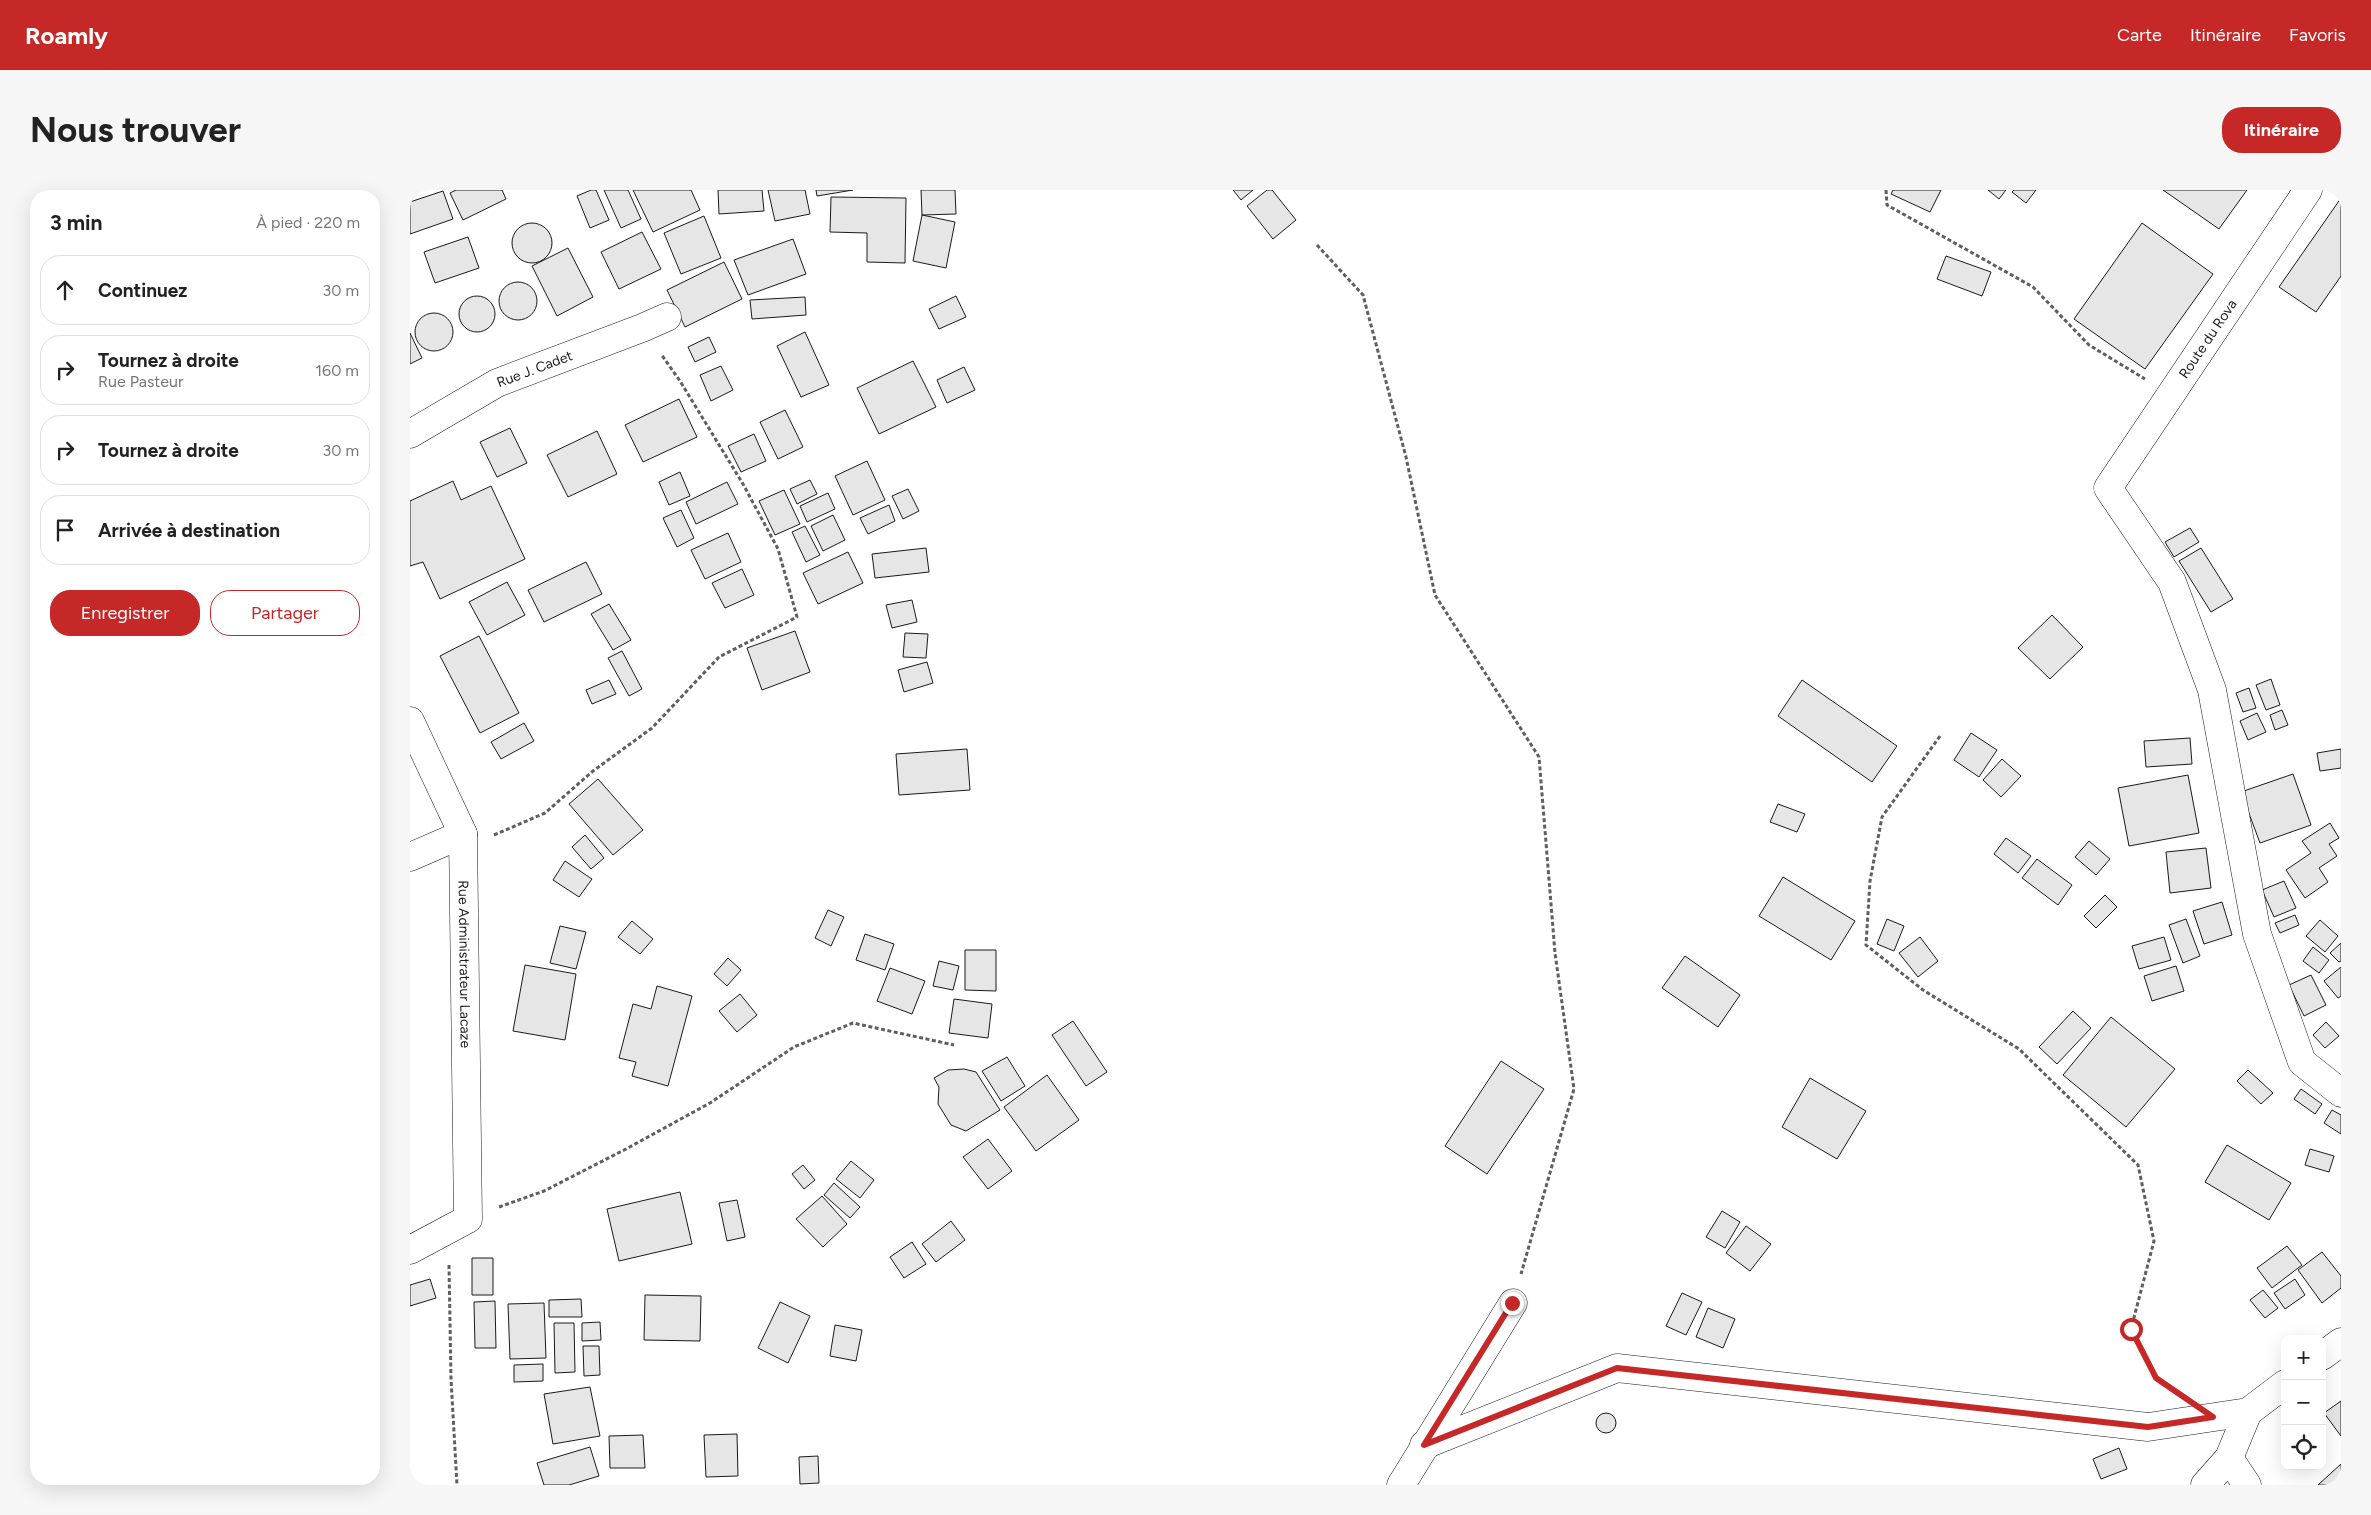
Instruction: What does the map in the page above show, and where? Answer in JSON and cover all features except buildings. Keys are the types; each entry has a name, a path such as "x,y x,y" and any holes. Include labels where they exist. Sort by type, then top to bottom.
{"street":[{"name":"Route du Rova","path":"2308,190 2108,488 2172,582 2212,690 2257,934 2302,1062 2341,1093"},
{"name":"Rue J. Cadet","path":"410,434 497,383 667,317"},
{"name":"Rue Administrateur Lacaze","path":"410,722 463,841 458,1224"},
{"path":"410,857 463,841"},
{"path":"410,1250 458,1224"},
{"path":"1401,1485 1512,1303"},
{"path":"2326,1353 2341,1342"},
{"path":"1424,1445 1617,1368 2148,1427 2248,1412 2281,1387"},
{"path":"2205,1485 2229,1458 2248,1412"},
{"path":"2229,1458 2247,1485"}],"path":[{"path":"1886,190 1887,205 2033,286 2089,345 2171,394"},
{"path":"1317,245 1362,295 1406,457 1435,595 1539,757 1555,953 1574,1089 1512,1303"},
{"path":"463,841 545,813 593,771 652,728 719,657 797,617 778,549 743,484 680,381 642,328"},
{"path":"1940,736 1882,818 1870,881 1866,944 1923,990 2019,1049 2138,1165 2154,1241 2131,1329 2156,1378 2213,1417"},
{"path":"457,1485 451,1379 458,1224 552,1186 710,1102 794,1047 853,1023 954,1046"}],"route":[{"path":"1512,1303 1424,1445 1617,1368 2148,1427 2213,1417 2156,1378 2131,1329"}]}
